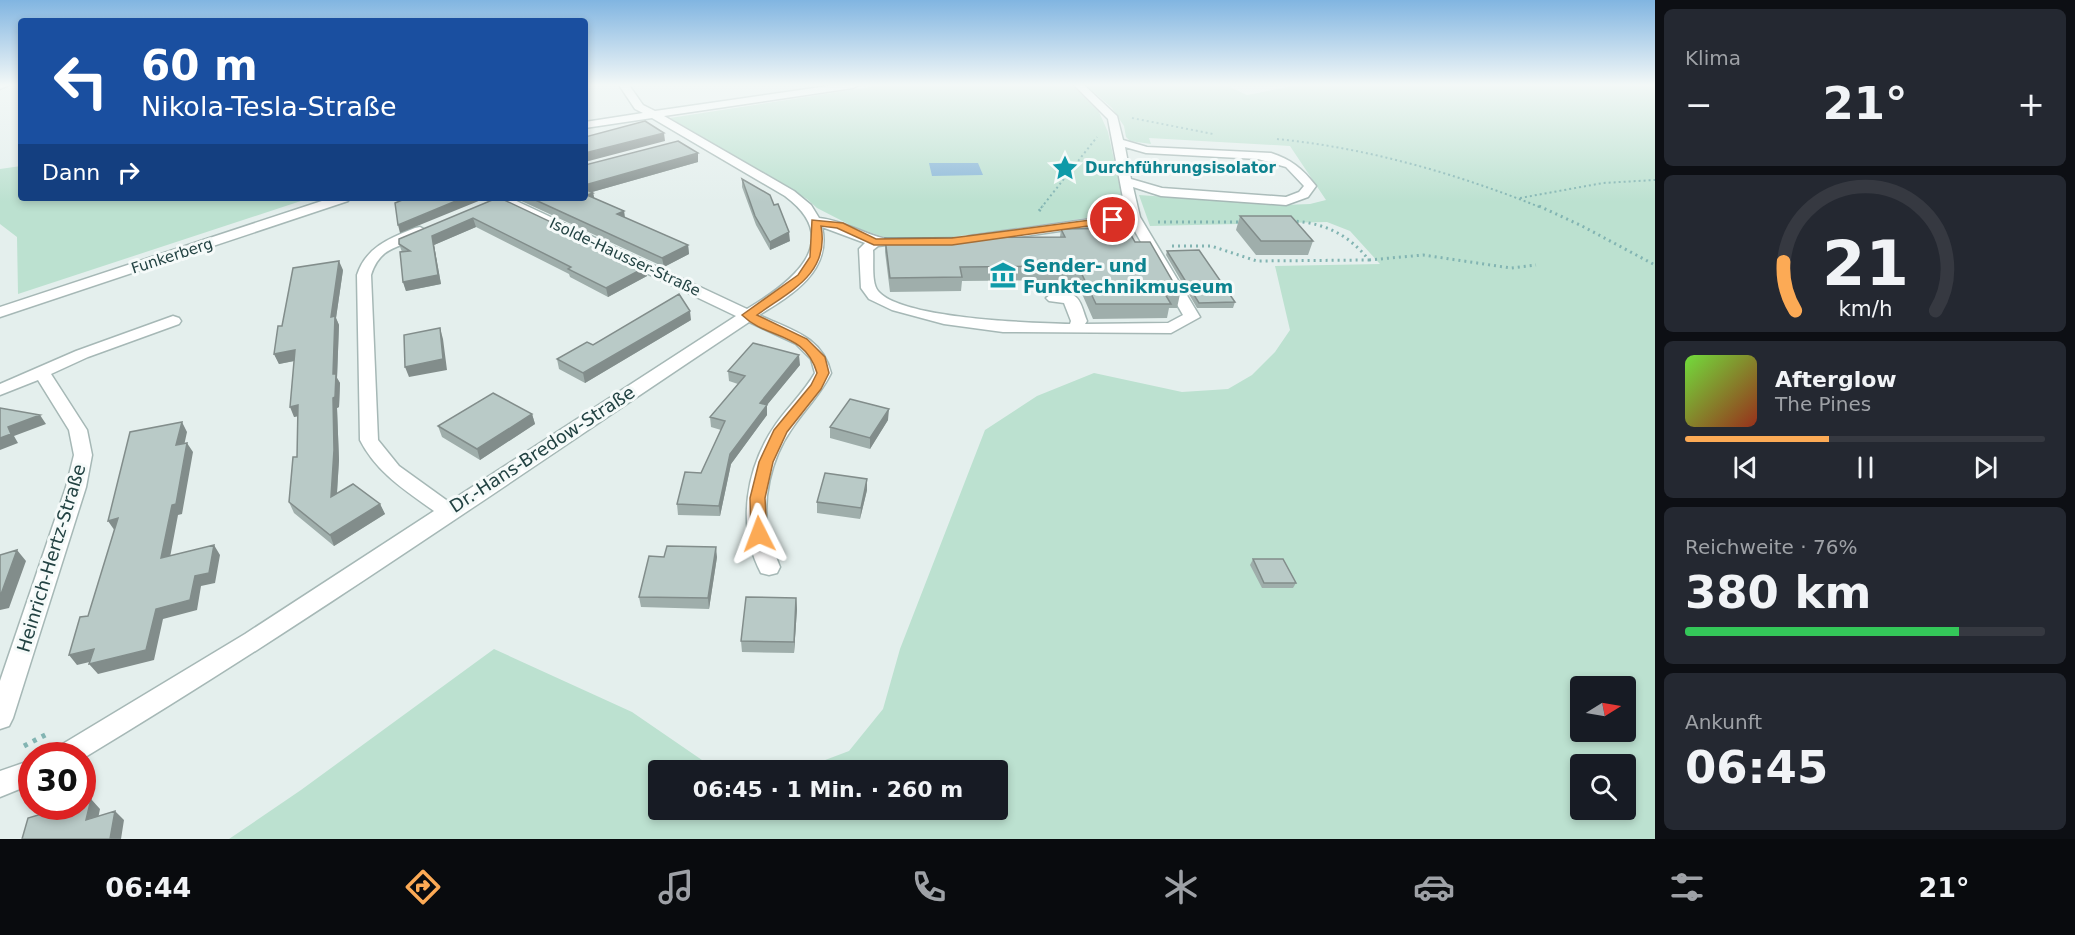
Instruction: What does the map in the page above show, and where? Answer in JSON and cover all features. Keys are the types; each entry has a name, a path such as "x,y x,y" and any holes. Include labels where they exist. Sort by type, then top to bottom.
{"street":[{"path":"669,124 800,201 815,222 839,225 874,242 896,242"},
{"path":"874,242 866,249 868,288 874,296 897,307 944,320 1003,327 1171,328 1192,317 1133,217 1115,124"},
{"path":"680,142 694,139"},
{"path":"1119,142 1146,150 1292,158"},
{"path":"1146,150 1151,166"},
{"path":"1126,181 1161,192 1286,201 1297,198 1308,191 1310,186 1290,164 1261,156"},
{"name":"Funkerberg","path":"0,312 335,201"},
{"name":"Isolde-Hausser-Straße","path":"501,201 748,315 802,341 812,349 822,364 823,373 817,386 781,430 766,462 757,498 759,534 769,567"},
{"path":"952,242 1133,217"},
{"name":"Dr.-Hans-Bredow-Straße","path":"88,742 244,646 802,278 816,257 818,237 815,222"},
{"path":"436,225 383,248 366,265 364,275 369,440 374,452 383,462 448,511"},
{"path":"1054,298 1070,298 1079,321 1075,329"},
{"path":"0,390 41,371 174,321"},
{"name":"Heinrich-Hertz-Straße","path":"0,718 76,487 82,455 78,430 41,371"},
{"path":"0,784 18,777"}],"path":[{"path":"1022,233 1108,124"},
{"path":"1168,124 1213,134"},
{"path":"1270,138 1303,142 1436,170 1520,198 1655,265"},
{"path":"1520,198 1603,183 1655,180"},
{"path":"1133,217 1159,222 1250,222"},
{"path":"1284,221 1306,221 1340,231 1369,260"},
{"path":"1150,247 1211,246 1257,261 1369,260 1423,255 1510,268 1536,265"},
{"path":"31,742 58,729"}],"green space":[{"path":"680,124 1104,124 1125,210 1121,213 946,238 890,239 854,227 817,208 807,199"},
{"path":"1123,124 1655,124 1655,839 229,839 301,790 494,649 632,712 702,760 648,760 648,820 1008,820 1008,760 825,760 849,751 883,709 900,649 985,430 1037,396 1094,373 1182,392 1228,389 1252,375 1275,352 1290,330 1275,266 1380,264 1350,231 1327,222 1150,226 1139,195 1284,205 1310,204 1326,200 1290,146 1149,138 1151,144 1130,141 1126,137"},
{"path":"18,166 18,201 301,201 18,294 17,237 0,224 0,169"}],"water":[{"path":"929,163 978,163 983,175 932,176"}],"building":[{"path":"633,124 650,124 664,133 588,152 588,136"},
{"path":"678,141 698,153 588,184 588,164"},
{"path":"742,179 770,195 774,205 778,204 789,232 770,242 755,216"},
{"path":"588,195 624,211 617,214 688,245 662,258 538,201 588,201"},
{"path":"400,201 456,201 398,225 395,203"},
{"path":"490,201 506,201 646,267 606,288 568,269 571,267 473,218 432,236 438,275 403,282 400,252 410,251 399,244 399,239"},
{"path":"1240,216 1291,216 1313,241 1261,241"},
{"path":"1127,228 1135,242 1150,242 1180,294 1165,294 1171,304 1096,304 1078,266 960,267 962,277 890,278 885,238 1065,237 1061,229"},
{"path":"1199,250 1235,302 1199,303 1167,251"},
{"path":"339,261 331,317 335,316 333,374 336,374 335,397 333,398 334,450 331,497 353,484 380,504 330,535 289,502 293,457 297,457 298,405 290,407 295,350 274,354 278,326 282,326 293,268"},
{"path":"679,294 690,311 583,373 557,359 587,342 593,345"},
{"path":"440,328 443,359 405,367 404,335"},
{"path":"753,343 799,355 760,403 767,405 730,454 719,506 677,504 685,472 701,473 725,421 710,417 745,376 728,371"},
{"path":"493,393 532,414 477,449 438,426"},
{"path":"850,399 889,409 870,438 830,427"},
{"path":"0,408 40,415 8,427 11,434 0,438"},
{"path":"182,422 176,445 187,443 176,504 172,505 161,558 214,545 209,573 195,576 190,600 156,609 146,650 89,664 94,649 69,655 80,617 88,616 118,518 108,521 130,432"},
{"path":"825,473 867,479 861,508 817,502"},
{"path":"667,546 716,547 708,598 639,597 649,556 664,557"},
{"path":"17,550 0,597 0,555"},
{"path":"1253,559 1283,559 1296,583 1264,583"},
{"path":"746,597 796,598 794,642 741,641"},
{"path":"115,811 110,839 22,839 27,820 96,820 96,817"}],"place":[{"name":"Durchführungsisolator","path":"1065,168"},
{"name":"Sender- und Funktechnikmuseum","path":"1003,275"}],"route":[{"path":"759,534 757,498 766,462 781,430 817,386 823,373 819,357 802,341 748,315 802,278 816,257 818,237 815,222 839,225 874,242 952,242 1113,220"}]}
